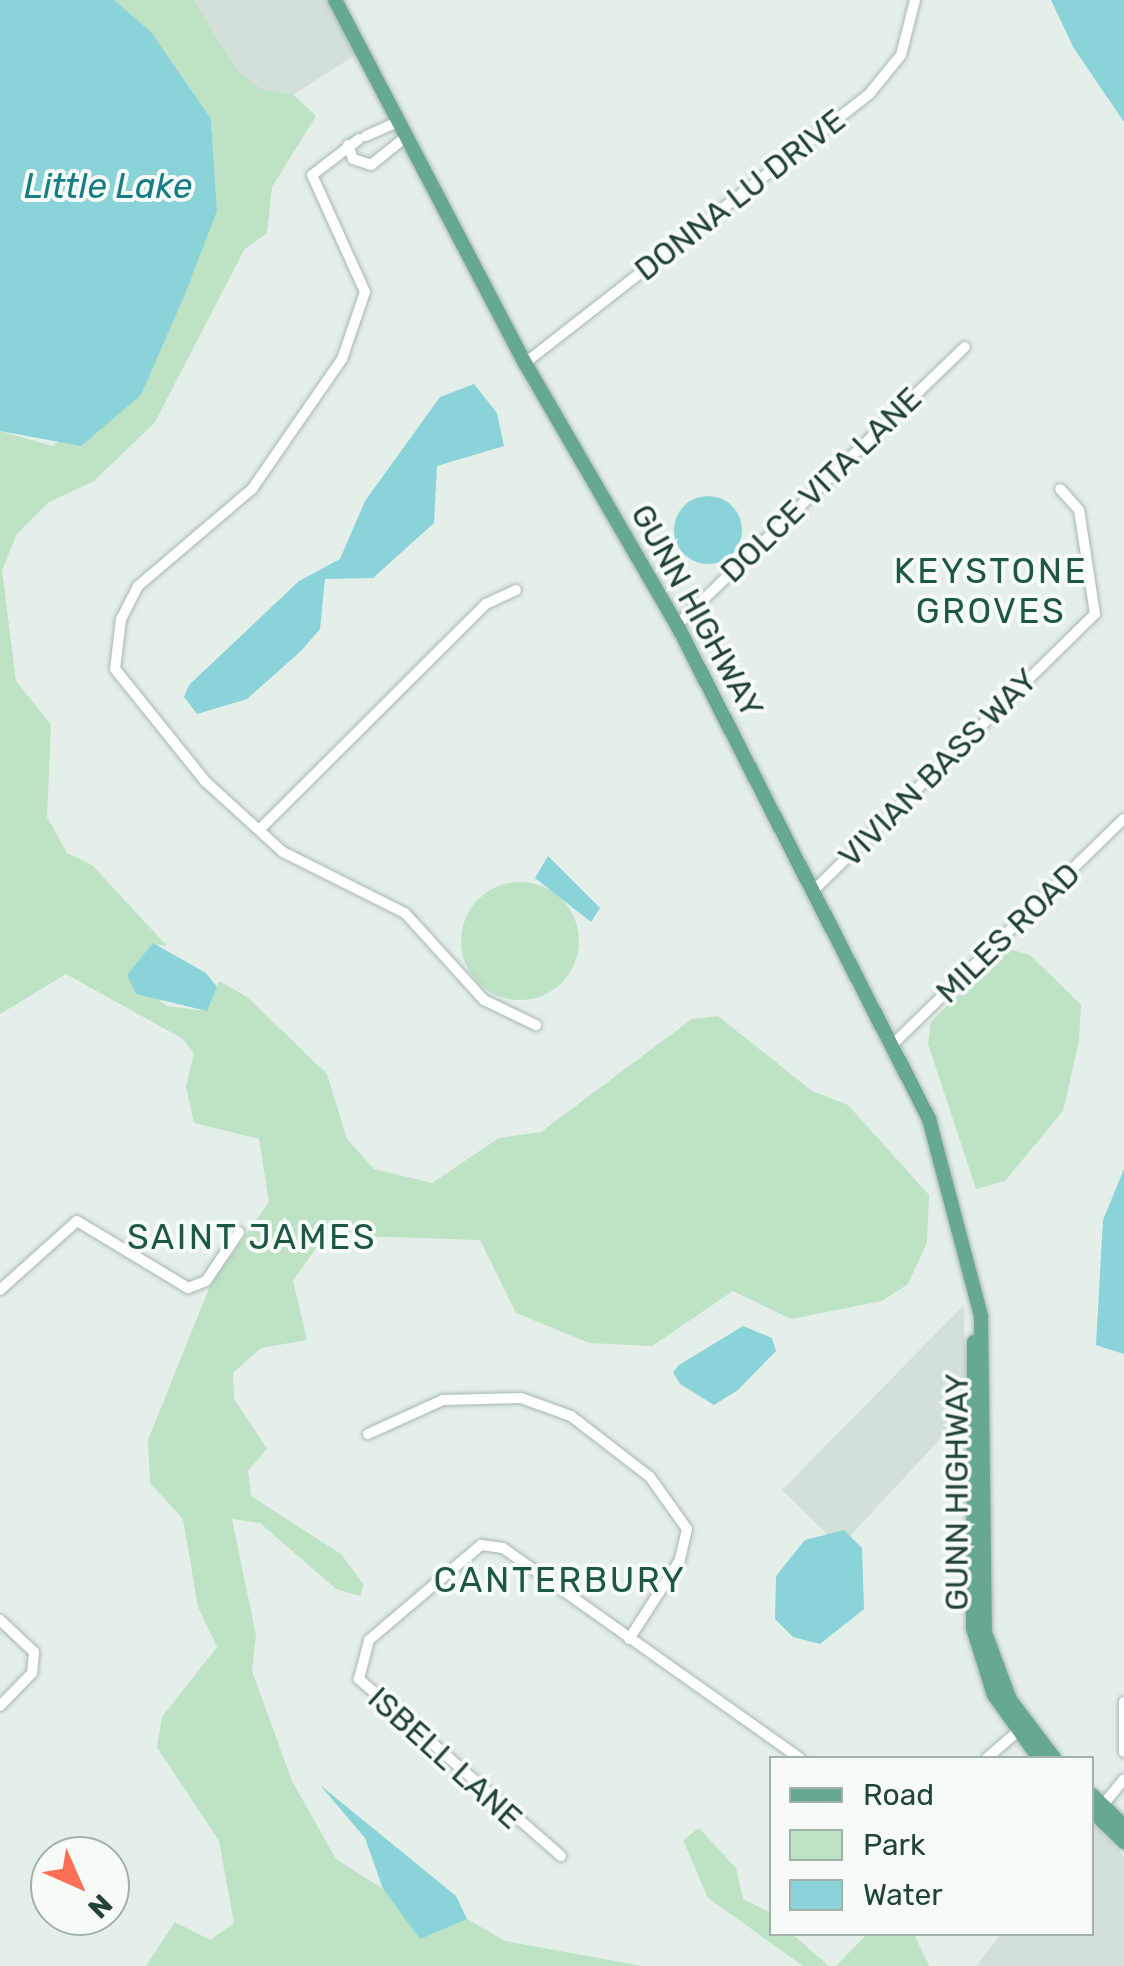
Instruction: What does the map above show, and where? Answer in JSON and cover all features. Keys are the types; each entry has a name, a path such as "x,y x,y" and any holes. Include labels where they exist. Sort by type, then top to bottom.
{"main road":[{"name":"GUNN HIGHWAY","path":"335,0 525,363 677,625 816,889 946,1164 970,1266 972,1617 983,1668 1038,1756"},
{"name":"GUNN HIGHWAY","path":"1020,1729 1052,1756"},
{"path":"1095,1803 1124,1826"},
{"path":"1095,1803 1124,1842"}],"street":[{"name":"DONNA LU DRIVE","path":"525,363 870,93 902,55 914,0"},
{"path":"399,121 358,140 312,175 365,292 342,359 252,490 138,586 121,618 115,669 206,782 262,826 305,869 405,913 484,1000 536,1025"},
{"path":"358,140 352,159 372,165 407,136"},
{"name":"DOLCE VITA LANE","path":"677,625 964,347"},
{"name":"VIVIAN BASS WAY","path":"816,889 1094,614 1079,510 1060,489"},
{"path":"262,826 486,604 516,590"},
{"name":"MILES ROAD","path":"891,1046 1124,819"},
{"path":"0,1290 77,1221 188,1288 206,1281 239,1232"},
{"path":"368,1434 443,1400 521,1398 571,1416 650,1477 688,1530 680,1560 629,1639"},
{"name":"ISBELL LANE","path":"561,1856 378,1703 359,1679 360,1657 482,1544 503,1548 629,1639 746,1712 798,1756"},
{"path":"0,1620 34,1652 32,1673 0,1706"},
{"path":"1124,1702 1124,1752"},
{"path":"989,1756 1020,1729"},
{"path":"1095,1803 1124,1779"}],"shaded area":[{"path":"114,0 327,0 357,54 254,120 211,119"},
{"path":"964,1305 965,1412 840,1547 782,1490"},
{"path":"1094,1826 1124,1856 1124,1966 976,1966 999,1936 1094,1936"}],"green space":[{"path":"114,0 193,0 238,72 261,89 294,95 316,116 272,187 267,233 244,250 155,422 94,481 49,502 17,534 2,570 16,681 51,725 47,817 67,853 92,865 167,946 153,944 127,975 167,1006 207,1011 219,981 247,997 327,1074 347,1139 374,1169 432,1183 499,1138 541,1132 692,1019 718,1016 812,1091 848,1105 929,1195 927,1243 908,1284 882,1301 791,1319 733,1291 652,1346 589,1343 516,1313 480,1240 325,1235 293,1281 307,1340 261,1348 233,1373 234,1399 267,1449 248,1471 251,1496 341,1554 364,1585 360,1596 336,1589 260,1523 232,1519 256,1635 252,1671 292,1781 336,1859 383,1889 420,1938 467,1919 505,1941 642,1966 146,1966 175,1922 210,1940 234,1923 219,1841 157,1747 162,1717 217,1647 198,1607 183,1519 150,1483 148,1440 210,1286 269,1202 259,1139 194,1123 186,1087 194,1053 183,1039 66,974 0,1014 0,431 52,446 141,395 217,211 211,119 151,32"},
{"path":"520,882 543,886 562,899 575,918 579,941 575,964 562,983 543,996 520,1000 497,996 478,983 465,964 461,941 465,918 478,899 497,886"},
{"path":"1005,948 1030,955 1081,1005 1079,1041 1063,1111 1005,1181 976,1189 928,1044 931,1022"},
{"path":"699,1828 736,1868 743,1899 769,1912 769,1936 794,1936 829,1966 803,1966 708,1898 683,1840"},
{"path":"865,1936 915,1936 929,1966 836,1966"}],"water":[{"name":"Little Lake","path":"0,0 114,0 151,32 211,119 217,211 185,294 141,395 81,446 0,431"},
{"path":"1051,0 1124,0 1124,122 1073,47"},
{"path":"474,384 497,413 504,446 437,466 434,523 373,578 325,579 320,629 301,651 247,699 197,714 184,697 189,685 299,581 340,559 365,501 440,397"},
{"path":"708,496 732,506 742,530 732,554 708,564 684,554 674,530 684,506"},
{"path":"548,856 600,908 591,922 535,878"},
{"path":"153,943 206,973 217,987 207,1011 136,994 127,975"},
{"path":"1124,1169 1124,1354 1096,1345 1103,1220"},
{"path":"743,1326 772,1338 776,1351 738,1390 714,1405 680,1384 673,1372 679,1365"},
{"path":"844,1530 862,1548 864,1609 820,1644 793,1637 775,1619 776,1576 805,1540"},
{"path":"320,1785 456,1896 467,1919 420,1939 383,1889 365,1838"}],"district":[{"name":"KEYSTONE GROVES","path":"991,591"},
{"name":"SAINT JAMES","path":"252,1237"},
{"name":"CANTERBURY","path":"560,1580"}]}
